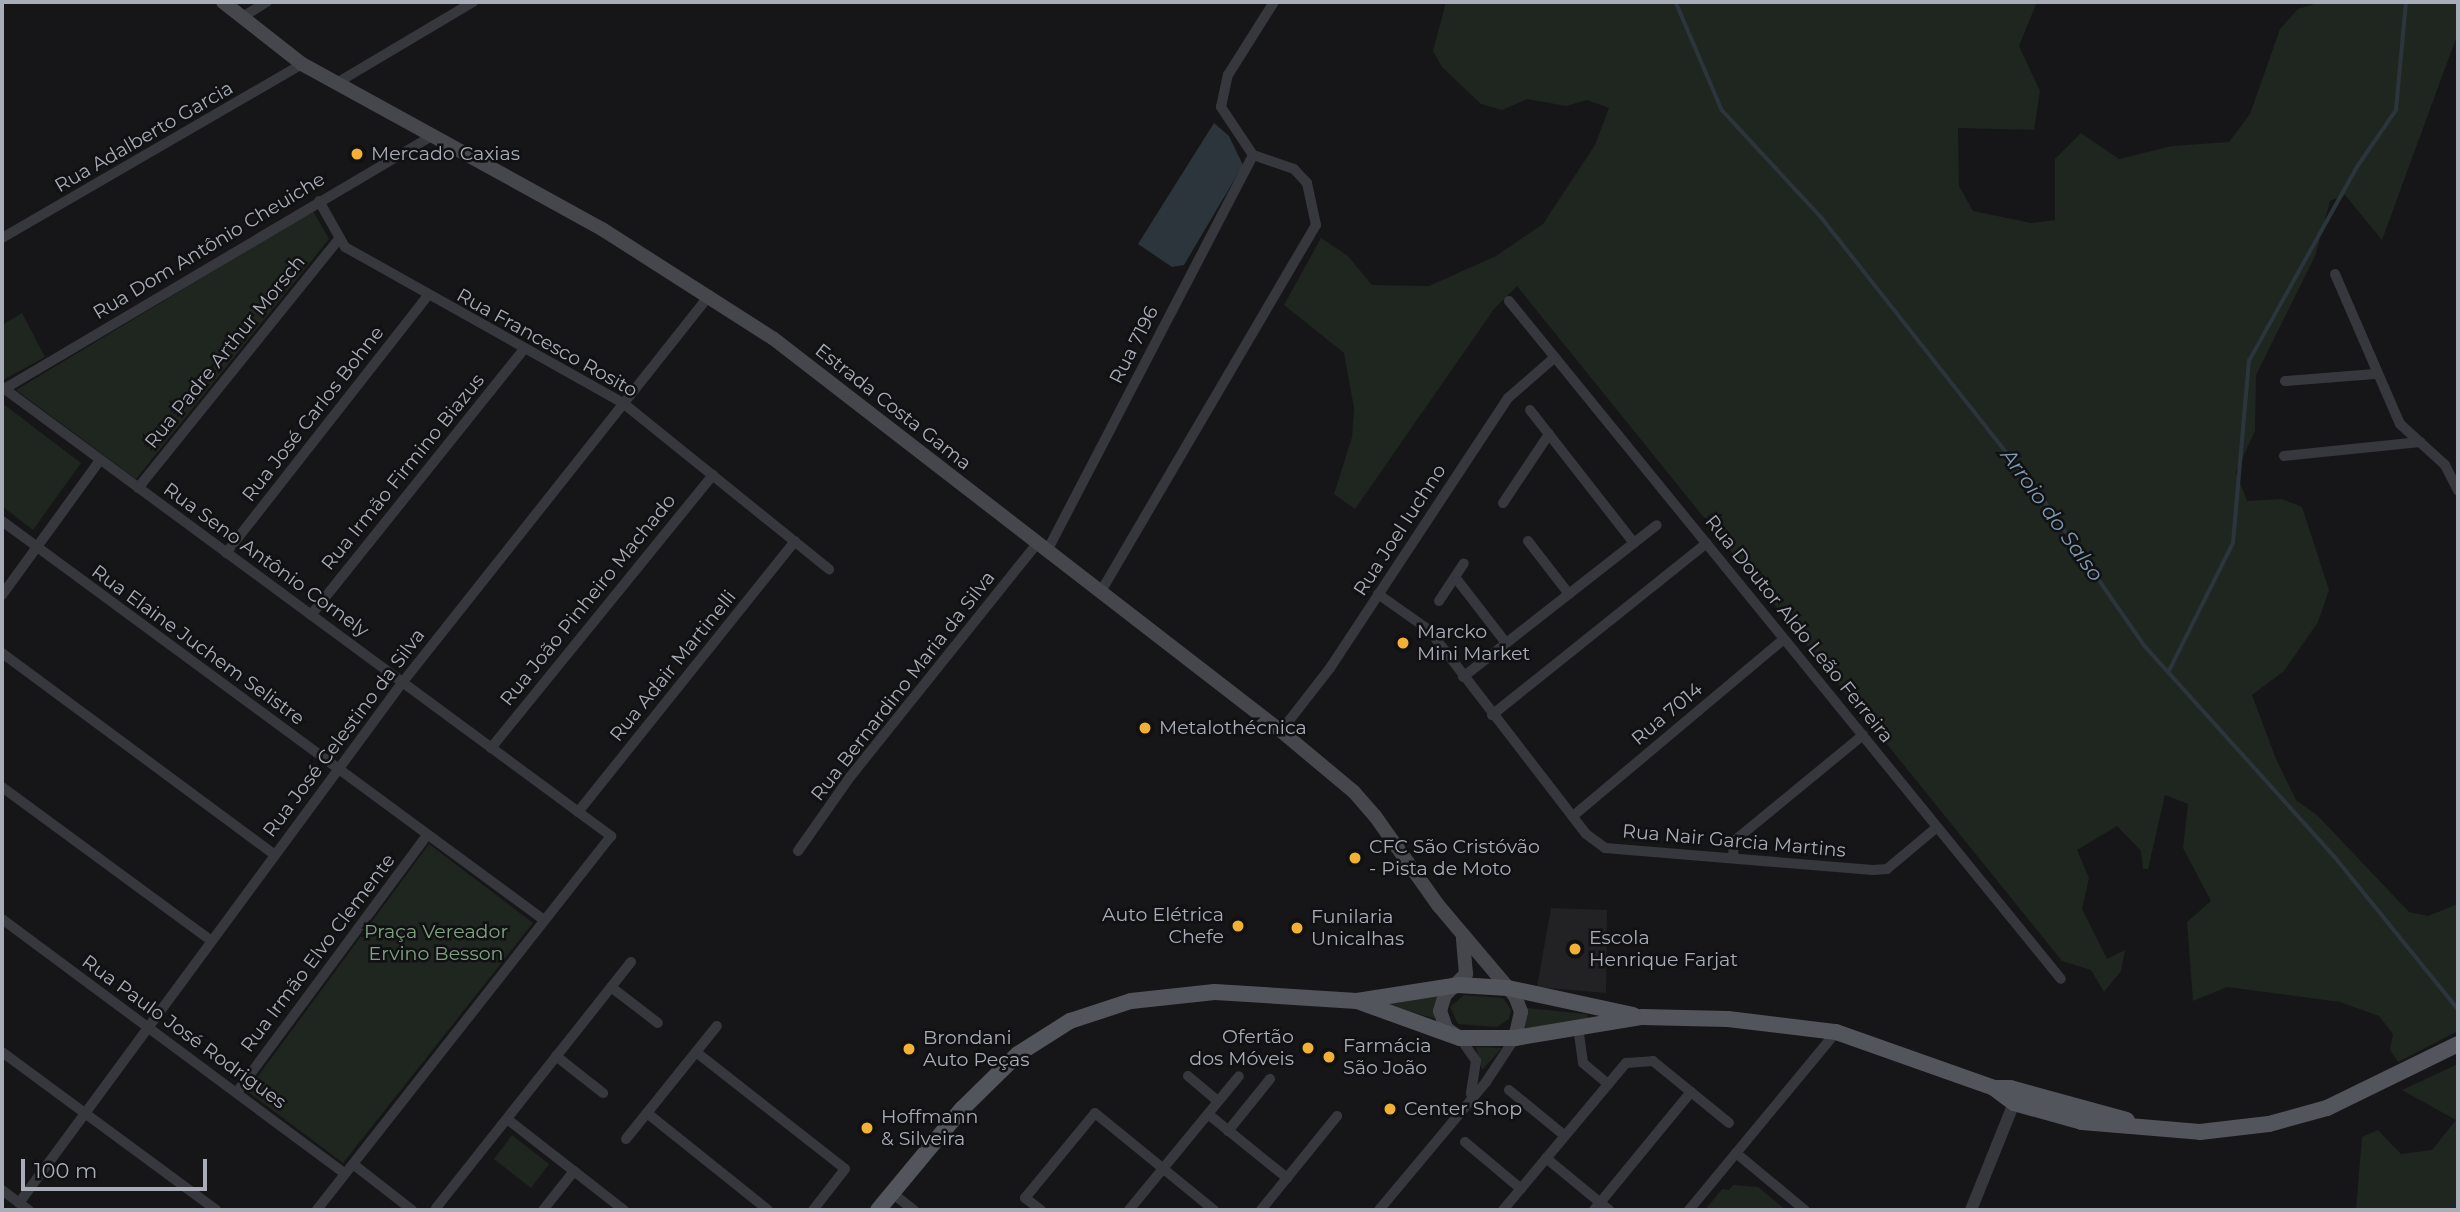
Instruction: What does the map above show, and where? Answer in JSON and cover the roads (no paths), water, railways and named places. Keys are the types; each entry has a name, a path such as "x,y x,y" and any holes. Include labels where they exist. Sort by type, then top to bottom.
{"main road":[{"name":"Estrada Costa Gama","path":"234,7 302,64 710,295 774,338 1281,731 1361,800 1463,937 1508,988"},
{"path":"1460,1038 1446,1028 1440,1011 1445,995 1458,985 1468,969 1463,937"},
{"path":"877,1210 988,1082 1018,1054 1070,1021 1131,1001 1164,995 1215,992 1357,1002 1458,985 1508,988 1642,1017"},
{"path":"1508,988 1521,1012 1515,1038"},
{"path":"1357,1002 1460,1038 1515,1038 1642,1017 1728,1019 1836,1032 1994,1088 2037,1096 2152,1130"},
{"path":"1994,1088 2014,1102 2082,1122 2200,1132 2269,1124 2316,1111 2458,1044"}],"street":[{"path":"234,7 267,2"},
{"path":"335,84 473,2"},
{"path":"1100,593 1316,225 1307,183 1294,169 1252,155 1227,119 1222,92 1228,75 1274,2"},
{"name":"Rua Adalberto Garcia","path":"2,238 302,64"},
{"name":"Rua Dom Antônio Cheuiche","path":"3,388 432,136"},
{"name":"Rua 7196","path":"1042,548 1252,155"},
{"name":"Rua Francesco Rosito","path":"319,201 345,247 427,297 623,403 829,569"},
{"name":"Rua Padre Arthur Morsch","path":"138,488 339,239"},
{"path":"2335,274 2375,374 2400,424 2445,464 2458,491"},
{"name":"Rua José Celestino da Silva","path":"24,1207 84,1112 402,682 710,295"},
{"name":"Rua José Carlos Bohne","path":"226,553 427,297"},
{"name":"Rua Doutor Aldo Leão Ferreira","path":"1509,301 2061,979"},
{"name":"Rua Irmão Firmino Biazus","path":"311,615 523,350"},
{"name":"Rua Joel Iuchno","path":"1281,731 1378,594 1508,398 1555,357"},
{"path":"2285,381 2375,374"},
{"name":"Rua Seno Antônio Cornely","path":"3,388 611,836 544,920"},
{"path":"1530,410 1634,543"},
{"path":"1503,503 1549,434"},
{"path":"2284,456 2420,442"},
{"path":"2,595 100,460"},
{"name":"Rua João Pinheiro Machado","path":"491,748 713,475"},
{"name":"Rua Elaine Juchem Selistre","path":"2,521 544,920"},
{"path":"1463,677 1657,525"},
{"name":"Rua Adair Martinelli","path":"578,812 795,541"},
{"path":"1528,541 1569,594"},
{"path":"1492,715 1707,543"},
{"name":"Rua Bernardino Maria da Silva","path":"798,851 850,777 1042,548"},
{"path":"1439,601 1464,563"},
{"path":"1455,577 1506,643"},
{"name":"Rua Nair Garcia Martins","path":"1378,594 1420,621 1573,816 1605,848 1887,869 1937,827"},
{"name":"Rua 7014","path":"1573,816 1784,639"},
{"path":"2,653 274,854"},
{"path":"1733,858 1734,841 1863,736"},
{"path":"2,787 210,940"},
{"name":"Rua Irmão Elvo Clemente","path":"237,1092 427,835"},
{"name":"Rua Paulo José Rodrigues","path":"2,919 345,1174"},
{"path":"317,1210 544,920"},
{"path":"436,1208 631,962"},
{"path":"611,987 658,1023"},
{"path":"626,1139 717,1026"},
{"path":"1578,1027 1583,1063 1608,1084"},
{"path":"1689,1210 1836,1032"},
{"path":"1460,1038 1471,1049 1478,1074 1466,1104"},
{"path":"1382,1209 1502,1061 1515,1038"},
{"path":"2,1052 216,1210"},
{"path":"696,1052 845,1169 815,1210"},
{"path":"556,1056 603,1093"},
{"path":"1503,1210 1626,1063 1653,1061 1729,1123"},
{"path":"1188,1076 1219,1101"},
{"path":"1129,1210 1239,1076"},
{"path":"1228,1131 1270,1079"},
{"path":"1509,1090 1565,1136"},
{"path":"1546,1158 1601,1208 1691,1092"},
{"path":"1971,1210 2014,1102 2037,1096"},
{"path":"1041,1210 1026,1198 1095,1112 1214,1210"},
{"path":"647,1114 768,1210"},
{"path":"1208,1114 1287,1178"},
{"path":"1261,1210 1337,1116"},
{"path":"506,1119 624,1210"},
{"path":"1465,1142 1521,1189"},
{"path":"1736,1153 1805,1210"},
{"path":"353,1164 412,1210"},
{"path":"543,1210 574,1171"},
{"path":"2,1190 24,1207"},
{"path":"892,1193 914,1210"}],"waterway":[{"name":"Arroio do Salso","path":"1676,2 1722,110 1822,218 2041,496 2144,645 2335,857 2458,1009"},
{"path":"2168,673 2233,543 2249,361 2357,167 2396,110 2406,2"}],"place":[{"name":"Mercado Caxias","path":"357,154"},
{"name":"Marcko Mini Market","path":"1403,643"},
{"name":"Metalothécnica","path":"1145,728"},
{"name":"CFC São Cristóvão - Pista de Moto","path":"1355,858"},
{"name":"Auto Elétrica Chefe","path":"1238,926"},
{"name":"Funilaria Unicalhas","path":"1297,928"},
{"name":"Escola Henrique Farjat","path":"1575,949"},
{"name":"Ofertão dos Móveis","path":"1308,1048"},
{"name":"Brondani Auto Peças","path":"909,1049"},
{"name":"Farmácia São João","path":"1329,1057"},
{"name":"Center Shop","path":"1390,1109"},
{"name":"Hoffmann & Silveira","path":"867,1128"}],"park label":[{"name":"Praça Vereador Ervino Besson","path":"436,943"}]}
